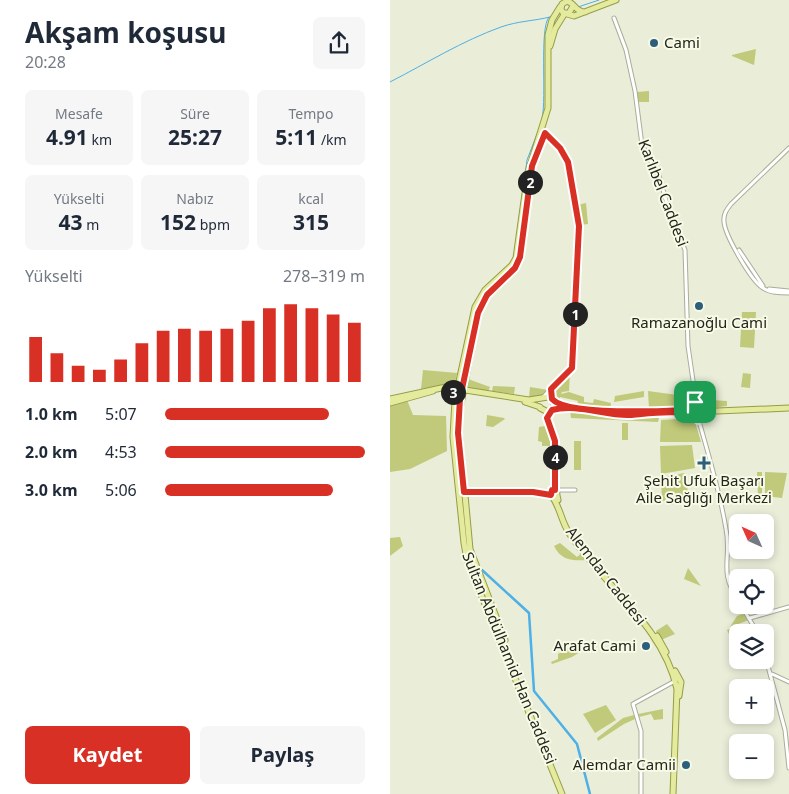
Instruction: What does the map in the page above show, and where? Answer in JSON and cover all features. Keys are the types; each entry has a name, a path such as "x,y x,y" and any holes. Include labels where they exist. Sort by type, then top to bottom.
{"main road":[{"path":"558,23 616,0"},
{"path":"574,16 566,13 562,3 567,1 572,3 580,12 585,12"},
{"name":"Sultan Abdülhamid Han Caddesi","path":"562,3 548,35 548,108 528,172 516,258 512,265 489,286 477,302 473,312 457,399 453,437 465,552 564,794"},
{"name":"Sultan Abdülhamid Han Caddesi","path":"462,379 477,317 482,305 491,290 515,268 520,257 532,166 545,133 551,104 550,44 558,23 566,13 571,12 572,3"},
{"path":"555,16 560,16 558,23"},
{"path":"390,399 449,388 462,379 466,387 472,391 527,402 540,407 548,413"},
{"path":"449,388 529,400 542,398 564,405 623,413 687,411 699,420 702,414 709,411"},
{"path":"449,388 457,399 472,391"},
{"path":"390,403 401,398"},
{"path":"540,407 542,398"},
{"name":"Sultan Abdülhamid Han Caddesi","path":"457,399 463,491 473,558 564,794"},
{"path":"463,491 554,492 555,445 548,413 553,400"},
{"path":"548,413 565,408 623,415 687,411 696,408 789,407"},
{"path":"696,408 709,411 789,407"},
{"name":"Alemdar Caddesi","path":"554,492 567,531 644,624 667,660 678,682 674,794"}],"street":[{"name":"Karlıbel Caddesi","path":"614,18 626,50 635,91 642,144 659,176 670,214 686,250 688,262 687,341 696,408 716,474 727,534 726,574 729,584"},
{"path":"542,398 572,368 579,226 568,162 560,148 545,133"},
{"path":"789,149 734,201 726,211 724,219 727,232 735,248 758,284 769,291 789,292"},
{"path":"551,389 553,400"},
{"path":"687,411 696,408"},
{"path":"554,492 573,490"},
{"path":"750,618 789,607"},
{"path":"747,614 753,624"},
{"path":"769,669 785,730 789,768"},
{"path":"771,674 789,682"},
{"path":"641,794 641,731 633,704 665,686 678,682"}],"green space":[{"path":"756,49 754,65 732,56 732,55"},
{"path":"649,91 649,102 638,102 637,92"},
{"path":"586,203 588,224 580,225 577,205"},
{"path":"742,312 756,312 754,348 740,347"},
{"path":"423,370 457,373 455,383 421,389"},
{"path":"570,372 569,391 562,392 561,394 569,392 584,397 584,402 593,403 594,399 611,403 610,410 577,405 578,401 560,397 559,401 553,394 554,389"},
{"path":"743,373 751,374 750,388 741,387"},
{"path":"468,379 490,387 488,392 467,389"},
{"path":"493,386 515,387 514,394 492,391"},
{"path":"530,387 548,390 541,396 529,397"},
{"path":"644,391 644,397 614,402 615,396"},
{"path":"648,391 692,397 694,403 686,408 649,409"},
{"path":"407,400 413,415 446,416 447,451 410,469 390,472 390,406"},
{"path":"711,400 727,401 727,406 711,408"},
{"path":"570,410 620,418 654,416 659,418 658,422 571,418"},
{"path":"487,415 505,419 493,427 486,426"},
{"path":"694,418 701,442 660,442 661,420"},
{"path":"622,423 628,423 628,440 622,440"},
{"path":"545,426 552,446 542,446 542,442 538,441 539,427"},
{"path":"574,441 581,441 581,470 574,470"},
{"path":"692,445 695,468 661,474 660,446"},
{"path":"757,472 762,472 762,498 758,498"},
{"path":"765,472 787,473 782,498 765,496"},
{"path":"684,473 690,501 669,505 668,501 662,501 661,478"},
{"path":"400,537 403,546 390,556 390,538"},
{"path":"560,543 577,557 583,552 589,560 573,560 560,555 554,546"},
{"path":"688,568 701,586 684,579"},
{"path":"747,615 749,620 732,624 737,616"},
{"path":"667,624 675,634 661,640 656,631"},
{"path":"583,639 588,647 572,657 552,664 551,662 558,659 558,654"},
{"path":"606,705 616,720 595,733 583,714"},
{"path":"663,709 663,719 654,720 651,714 639,717 638,714"},
{"path":"634,715 635,719 598,741 597,738 623,718"}],"waterway":[{"path":"578,7 599,0"},
{"path":"542,119 544,34 549,17"},
{"path":"390,82 458,46 501,27 550,17"},
{"path":"518,226 527,160 537,134"},
{"path":"482,570 529,613 534,691 577,744 590,794"}],"place":[{"name":"Cami","path":"654,43"},
{"name":"Ramazanoğlu Cami","path":"699,306"},
{"name":"Şehit Ufuk Başarı Aile Sağlığı Merkezi","path":"704,463"},
{"name":"Arafat Cami","path":"646,646"},
{"name":"Alemdar Camii","path":"686,765"}],"route":[{"path":"545,133 560,148 568,162 579,226 572,368 551,389 552,399 564,405 623,413 688,410 694,406 695,402 698,409 696,410 698,420 694,415 687,412 617,415 565,408 552,410 547,418 555,445 555,490 550,492 551,495 533,492 464,492 458,433 460,398 457,395 455,400 454,394 450,389 462,389 477,317 487,295 515,268 520,257 532,166 537,148 545,133"}]}
